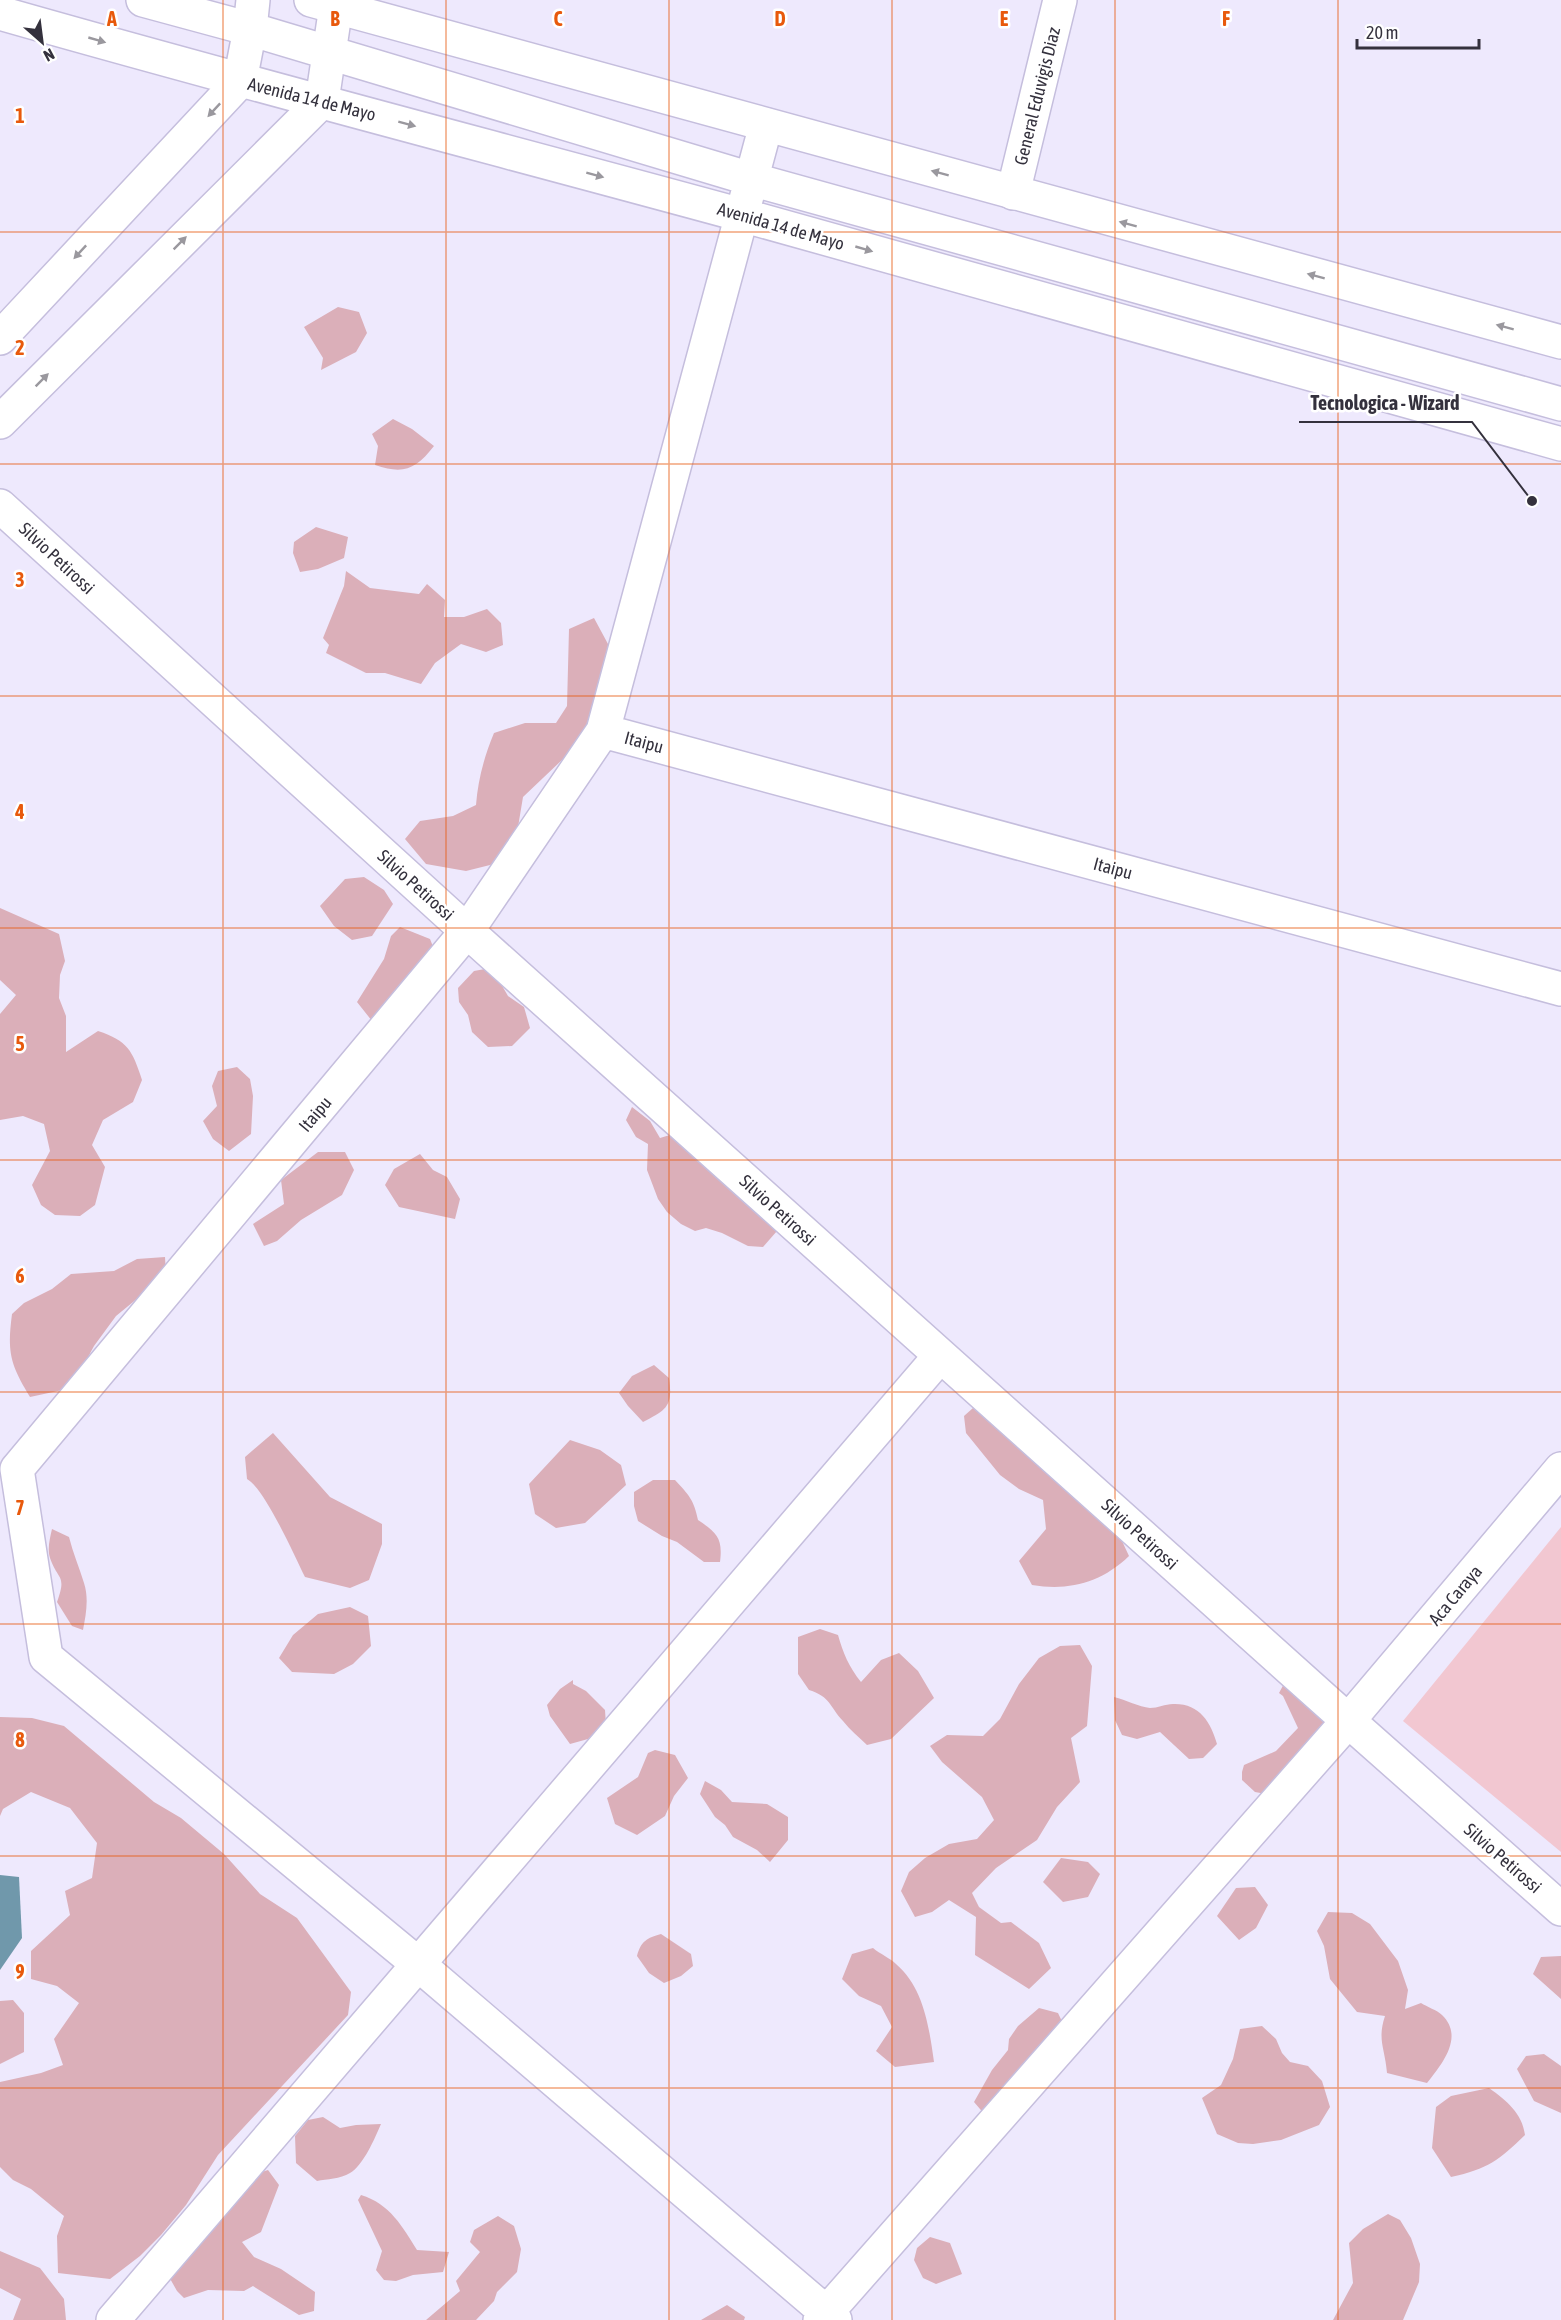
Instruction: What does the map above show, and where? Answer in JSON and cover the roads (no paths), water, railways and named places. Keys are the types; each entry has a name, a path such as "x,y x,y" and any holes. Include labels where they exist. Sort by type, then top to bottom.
{"street":[{"path":"143,0 252,15 329,53 752,179 1561,404"},
{"name":"General Eduvigis Diaz","path":"1013,193 1060,0"},
{"path":"0,422 322,101 329,53 323,3 1561,342"},
{"name":"Avenida 14 de Mayo","path":"0,13 240,81 322,101 741,215 1561,444"},
{"path":"0,338 240,81 252,15"},
{"path":"603,731 766,125"},
{"name":"Silvio Petirossi","path":"0,506 467,931 1348,1721 1561,1909"},
{"name":"Itaipu","path":"9,1469 467,931 603,731 1561,989"},
{"path":"113,2320 940,1356"},
{"path":"9,1469 46,1657 418,1964 827,2318"},
{"name":"Aca Caraya","path":"827,2318 1348,1721 1561,1469"}],"water":[{"path":"0,1875 19,1877 22,1938 0,1970"}],"place":[{"name":"Tecnologica - Wizard","path":"1532,501"}]}
